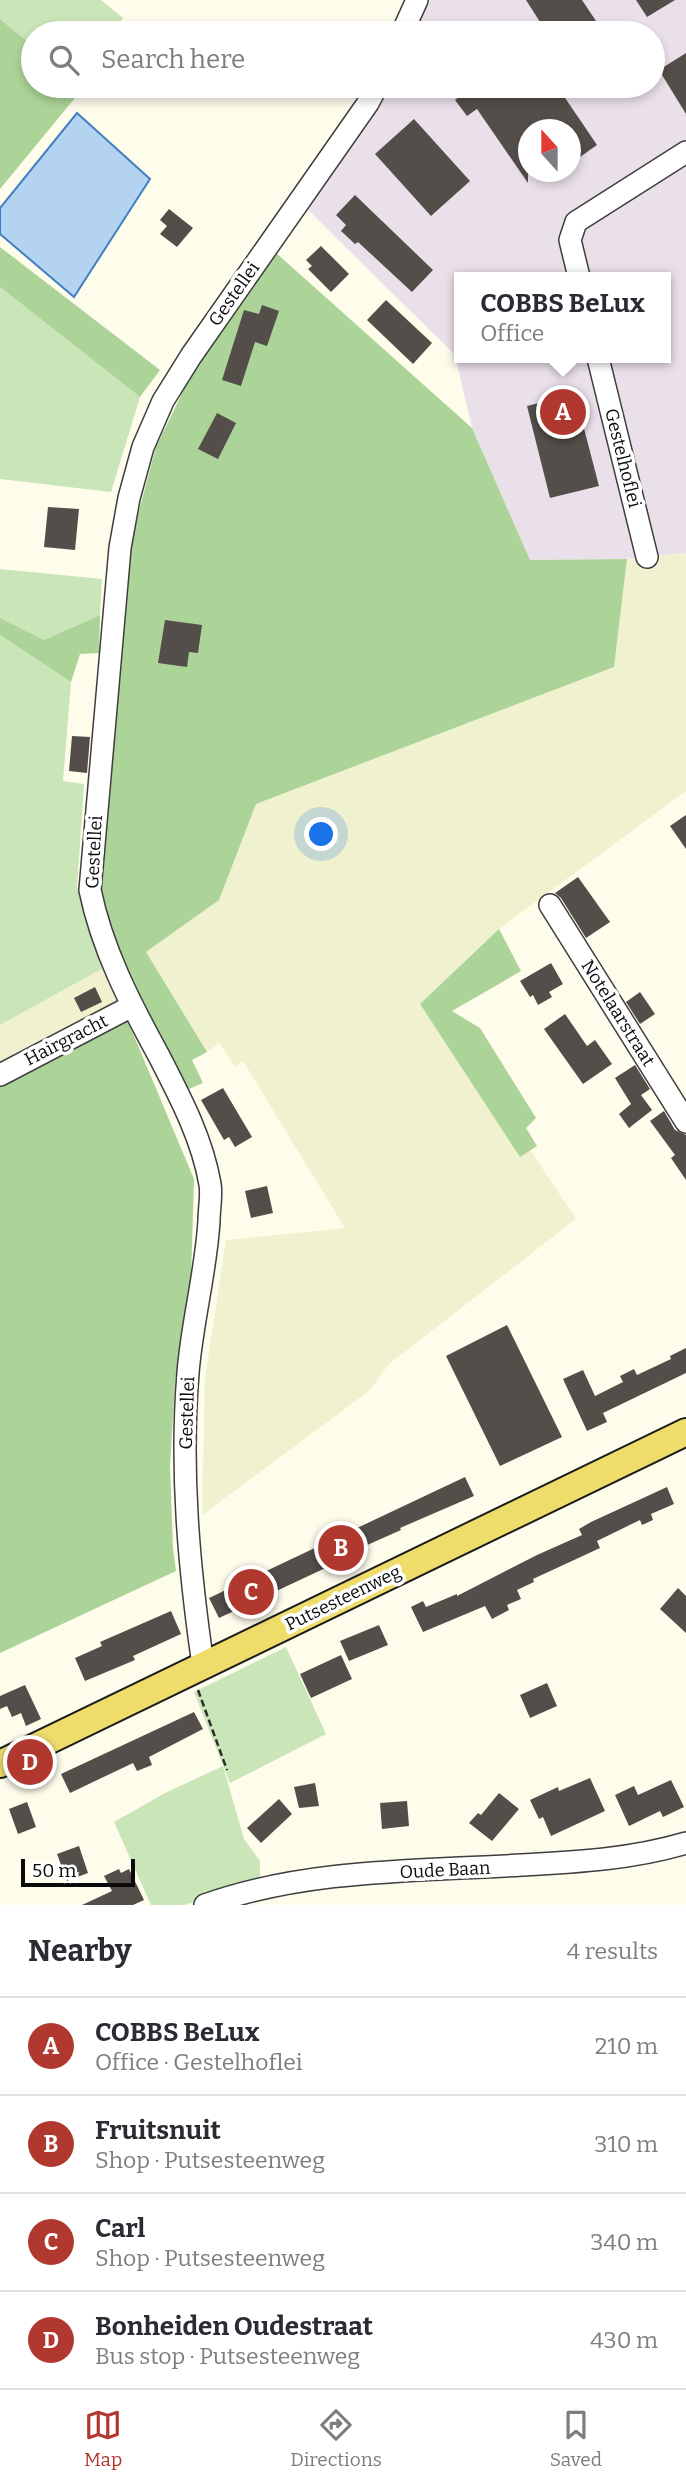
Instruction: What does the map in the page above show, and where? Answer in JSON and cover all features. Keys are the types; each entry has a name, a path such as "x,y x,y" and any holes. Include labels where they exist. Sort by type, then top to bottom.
{"main road":[{"name":"Putsesteenweg","path":"0,1764 200,1676 686,1432"}],"street":[{"path":"407,21 417,0"},
{"name":"Gestellei","path":"200,1676 185,1499 188,1372 205,1261 211,1186 200,1143 182,1101 132,1006 104,942 90,890 120,548 129,498 143,447 170,390 371,98"},
{"path":"578,272 570,240 576,222 686,152"},
{"name":"Gestelhoflei","path":"599,363 647,557"},
{"name":"Notelaarstraat","path":"550,905 686,1122"},
{"name":"Hairgracht","path":"0,1074 132,1006"},
{"name":"Oude Baan","path":"205,1905 224,1898 284,1885 369,1874 589,1862 634,1856 686,1843"}],"path":[{"path":"200,1676 227,1770"}],"shaded area":[{"path":"430,0 686,0 686,553 627,559 530,560 472,428 457,363 671,363 671,272 454,272 454,354 307,209 353,144 379,98 665,98 665,21 420,21"}],"green space":[{"path":"0,0 101,0 123,18 121,21 21,21 21,36 0,19"},
{"path":"0,19 21,36 21,98 75,98 0,189"},
{"path":"0,247 160,370 140,397 0,287"},
{"path":"275,252 472,428 530,560 627,559 614,667 256,804 219,900 146,952 207,1052 192,1060 203,1083 186,1090 123,959 99,888 128,552 156,447 203,350"},
{"path":"0,287 140,397 111,492 0,479"},
{"path":"686,553 686,791 499,929 420,1004 520,1156 530,1150 576,1219 389,1364 369,1391 202,1515 205,1378 226,1240 345,1228 243,1061 235,1067 219,1043 207,1052 146,952 219,900 256,804 614,667 627,559"},
{"path":"0,569 102,579 100,615 44,640 0,618"},
{"path":"100,615 99,653 80,654 71,682 0,635 0,618 44,640"},
{"path":"0,635 71,682 63,781 84,784 77,887 105,967 0,1025"},
{"path":"499,929 521,971 452,1011 480,1028 536,1118 526,1128 537,1146 520,1157 420,1004"},
{"path":"105,967 121,1003 0,1066 0,1025"},
{"path":"126,1017 194,1179 191,1279 175,1382 170,1466 176,1571 0,1653 0,1078"},
{"path":"286,1647 326,1734 230,1783 194,1692"},
{"path":"223,1766 244,1839 260,1861 260,1883 184,1905 151,1905 114,1822 165,1793"}],"water":[{"path":"77,113 150,179 74,297 0,234 0,208"}],"building":[{"path":"526,0 582,0 596,21 539,21"},
{"path":"636,0 675,0 647,17"},
{"path":"686,53 686,114 665,80 665,66"},
{"path":"458,98 565,98 579,119 518,119 518,168 477,109 467,116 455,100"},
{"path":"414,119 470,181 431,216 375,154"},
{"path":"581,121 597,145 581,156"},
{"path":"355,195 433,270 412,292 358,242 355,244 341,231 346,225 336,215"},
{"path":"169,209 193,228 177,247 160,234 167,226 160,220"},
{"path":"321,246 349,274 331,292 308,269 312,266 306,260"},
{"path":"386,300 432,343 413,364 367,320"},
{"path":"262,305 279,311 267,346 255,342 241,386 222,380 244,310 259,314"},
{"path":"575,394 599,486 550,498 527,406"},
{"path":"217,413 236,423 218,459 198,449"},
{"path":"48,507 79,509 75,550 44,547"},
{"path":"165,620 202,625 198,653 189,652 187,667 158,663"},
{"path":"72,736 90,737 87,773 69,771"},
{"path":"686,815 686,849 670,826"},
{"path":"578,877 610,922 586,938 561,898 555,893"},
{"path":"551,963 563,984 549,992 552,997 538,1005 520,981"},
{"path":"95,987 102,1002 81,1012 74,998"},
{"path":"640,992 655,1014 640,1024 626,1002"},
{"path":"565,1014 587,1046 595,1040 612,1064 583,1084 544,1029"},
{"path":"635,1065 650,1089 641,1095 652,1110 629,1128 619,1114 631,1104 615,1078"},
{"path":"223,1088 252,1137 235,1147 229,1137 224,1140 201,1100"},
{"path":"664,1111 675,1130 686,1135 686,1180 671,1158 675,1155 650,1121"},
{"path":"267,1186 273,1213 251,1218 245,1191"},
{"path":"507,1325 562,1437 500,1466 446,1356"},
{"path":"686,1348 686,1373 603,1413 607,1422 587,1431 563,1379 583,1370 595,1396 623,1382 620,1376 634,1369 637,1375 671,1359 670,1356"},
{"path":"465,1477 474,1496 400,1528 401,1530 365,1546 366,1549 219,1618 209,1598"},
{"path":"667,1487 674,1504 651,1514 653,1520 642,1525 640,1520 597,1541 600,1548 533,1579 534,1582 517,1590 521,1599 507,1605 509,1610 492,1619 485,1606 423,1632 411,1607 423,1601 426,1607 457,1596 582,1535 579,1529 591,1522"},
{"path":"678,1588 686,1596 686,1633 660,1609"},
{"path":"171,1611 181,1634 133,1656 135,1660 85,1681 75,1658 102,1646 100,1642"},
{"path":"379,1625 388,1645 349,1661 340,1641"},
{"path":"341,1655 352,1679 311,1698 300,1674"},
{"path":"547,1683 557,1706 530,1718 520,1695"},
{"path":"25,1685 41,1719 26,1726 21,1713 12,1717 7,1706 0,1709 0,1696"},
{"path":"194,1712 203,1729 149,1757 152,1765 137,1771 133,1763 70,1793 61,1774"},
{"path":"590,1778 605,1811 551,1836 543,1817 539,1819 530,1800 558,1787 559,1791"},
{"path":"671,1780 684,1807 663,1817 660,1811 629,1826 615,1795 634,1786 638,1795"},
{"path":"315,1783 319,1806 299,1808 294,1787"},
{"path":"499,1793 519,1809 492,1841 469,1823 478,1813 481,1815"},
{"path":"279,1799 292,1814 261,1843 247,1828"},
{"path":"407,1801 409,1826 382,1829 380,1803"},
{"path":"27,1802 36,1827 18,1834 9,1809"},
{"path":"79,1846 88,1873 67,1881 57,1854"},
{"path":"119,1869 121,1873 129,1869 144,1900 133,1905 82,1905 112,1891 104,1876"}],"place":[{"name":"COBBS BeLux","path":"563,412"},
{"name":"Fruitsnuit","path":"341,1548"},
{"name":"Carl","path":"251,1592"},
{"name":"Bonheiden Oudestraat","path":"30,1762"}]}
